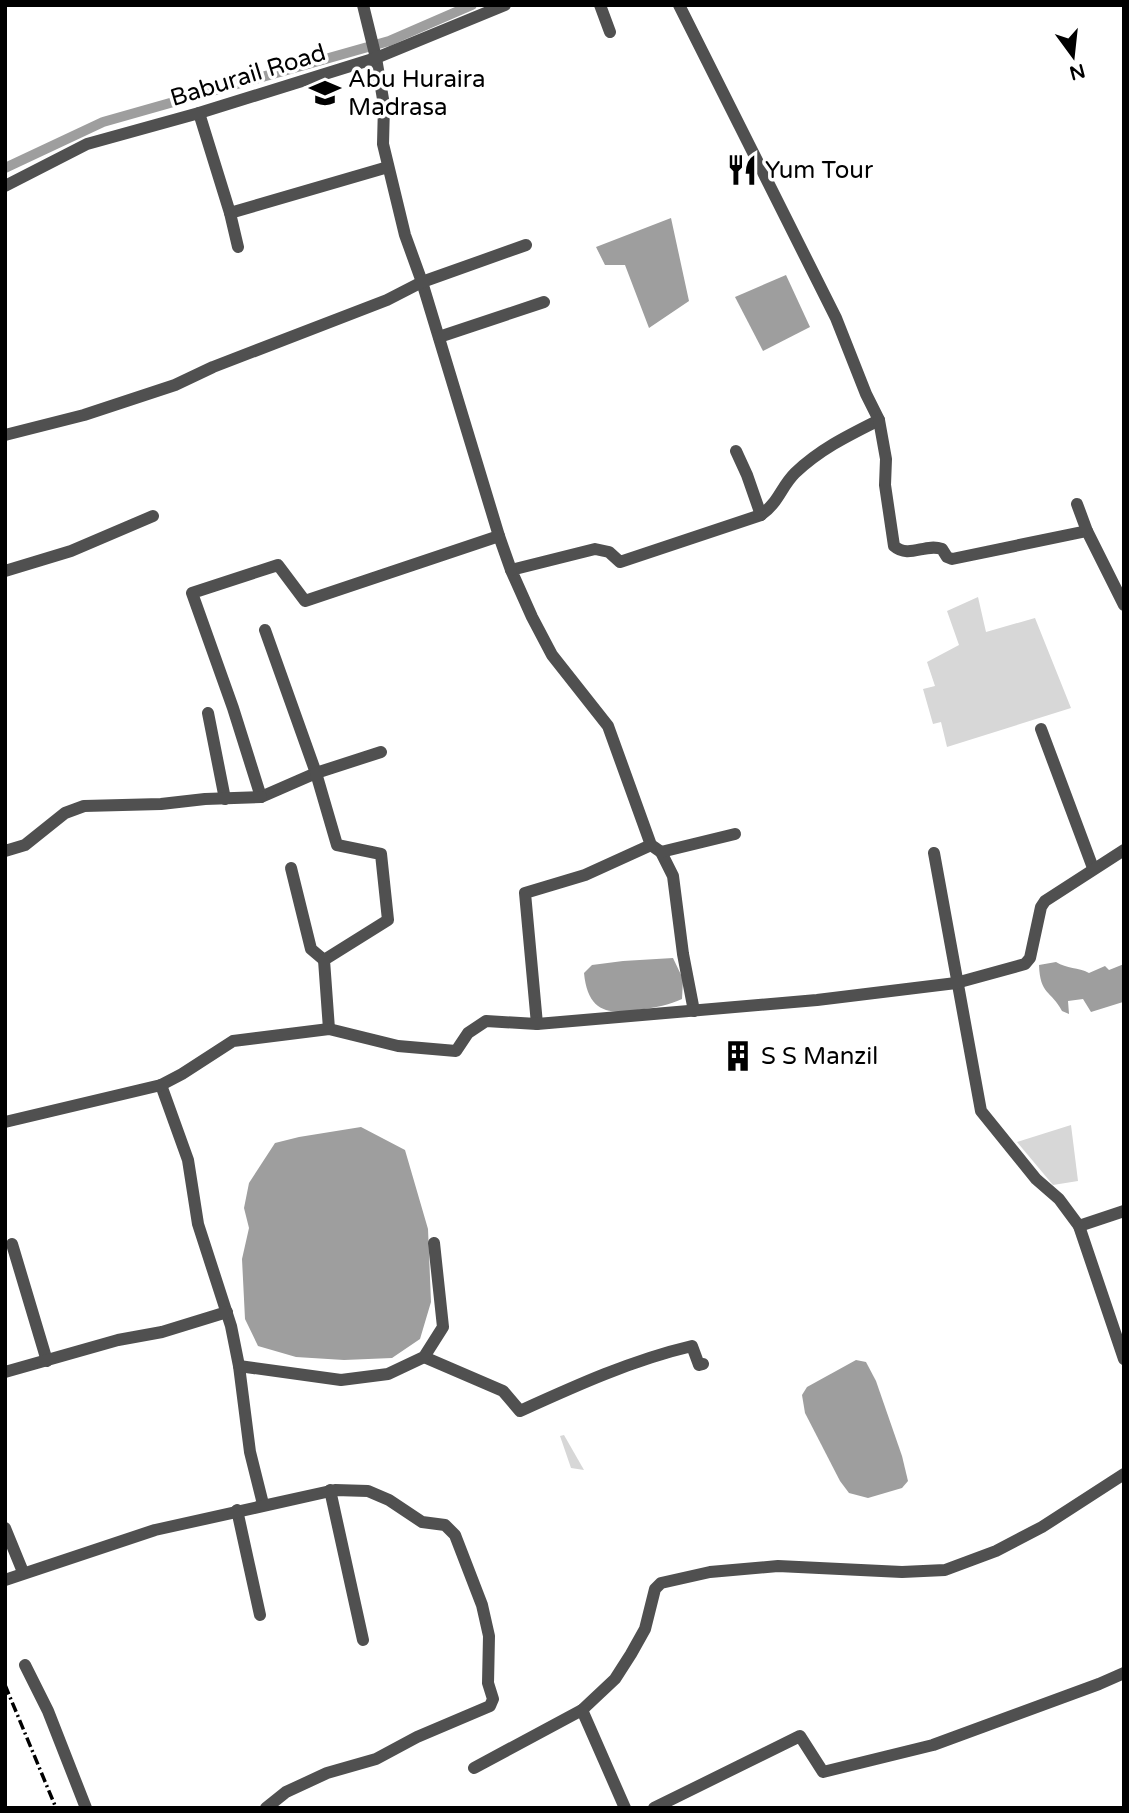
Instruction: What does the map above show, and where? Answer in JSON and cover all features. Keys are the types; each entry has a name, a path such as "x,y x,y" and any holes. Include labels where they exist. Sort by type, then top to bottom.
{"street":[{"path":"363,5 384,105 383,144 405,235 422,282 499,536 511,570 552,655 608,726 656,848 673,876 683,954 694,1011"},
{"name":"Baburail Road","path":"5,186 87,144 199,113 376,57 505,5"},
{"path":"600,5 610,32"},
{"path":"679,5 836,318 879,420 886,459 885,485 894,546 900,551 909,552 934,546 942,549 947,557 952,559 1087,531"},
{"path":"199,113 238,247"},
{"path":"230,213 388,167"},
{"path":"5,435 84,415 175,384 387,300 422,282 526,245"},
{"path":"439,337 544,302"},
{"path":"511,570 595,549 609,552 620,562 761,515 773,506 793,475 811,459 831,444 879,420"},
{"path":"736,451 761,515"},
{"path":"1077,504 1087,531 1124,605"},
{"path":"5,571 71,551 153,516"},
{"path":"261,797 192,593 278,565 305,601 499,536"},
{"path":"265,630 316,773 337,845 381,853 388,920 324,960"},
{"path":"208,713 225,799"},
{"path":"1041,729 1093,868"},
{"path":"5,851 25,845 65,813 84,806 261,797 316,773 381,752"},
{"path":"537,1024 525,893 585,875 656,848 735,834"},
{"path":"5,1122 161,1084 233,1041 329,1029 398,1046 456,1051 468,1033 486,1021 537,1024 694,1011 956,983 1025,964 1030,958 1043,904 1093,868 1124,850"},
{"path":"934,853 981,1111 1036,1179 1059,1199 1079,1226 1124,1359"},
{"path":"291,868 311,949 324,960 329,1029"},
{"path":"161,1084 188,1160 198,1224 227,1312 239,1366 250,1452 263,1504"},
{"path":"1079,1226 1124,1211"},
{"path":"239,1366 341,1380 388,1374 424,1357 443,1327 434,1243"},
{"path":"12,1244 47,1361"},
{"path":"5,1372 118,1340 162,1332 227,1312"},
{"path":"424,1357 503,1391 520,1411 582,1383 692,1346 699,1365 703,1364"},
{"path":"474,1768 582,1710 615,1679 645,1629 655,1590 661,1583 710,1572 778,1566 902,1572 945,1570 996,1552 1042,1527 1124,1474"},
{"path":"330,1490 363,1640"},
{"path":"5,1580 155,1530 330,1490 368,1491 389,1500 422,1522 445,1525 455,1535 484,1615 489,1636 488,1682 493,1699 490,1706 417,1737 376,1759 317,1778 286,1793 266,1808"},
{"path":"237,1510 260,1615"},
{"path":"5,1528 23,1572"},
{"path":"25,1665 48,1711 86,1808"},
{"path":"654,1808 800,1736 823,1772 933,1745 1099,1684 1124,1672"},
{"path":"582,1710 625,1808"}],"shaded area":[{"path":"671,218 689,301 649,328 625,265 605,265 596,247"},
{"path":"786,275 810,327 763,351 735,297"},
{"path":"978,597 986,632 1035,618 1071,708 947,747 941,722 933,724 923,689 935,686 927,662 959,645 947,611"},
{"path":"673,958 683,979 682,999 673,1003 632,1011 611,1011 596,1004 586,987 584,973 592,965"},
{"path":"1056,962 1089,973 1105,966 1109,970 1124,964 1123,1002 1091,1012 1083,999 1068,1001 1069,1014 1062,1011 1044,987 1040,975 1039,965"},
{"path":"1071,1125 1078,1181 1053,1185 1017,1142"},
{"path":"361,1127 405,1150 428,1229 431,1302 420,1339 392,1358 344,1360 296,1357 258,1346 245,1319 242,1259 249,1228 244,1208 249,1183 275,1143"},
{"path":"856,1360 866,1362 876,1381 908,1481 902,1488 868,1498 849,1493 840,1481 805,1413 802,1395 807,1387"},
{"path":"564,1435 584,1470 571,1468 560,1436"}],"waterway":[{"path":"5,168 103,122 389,41 472,5"}],"railway":[{"path":"5,1685 56,1808"}],"place":[{"name":"Abu Huraira Madrasa","path":"325,93"},
{"name":"Yum Tour","path":"742,170"},
{"name":"S S Manzil","path":"738,1056"}]}
